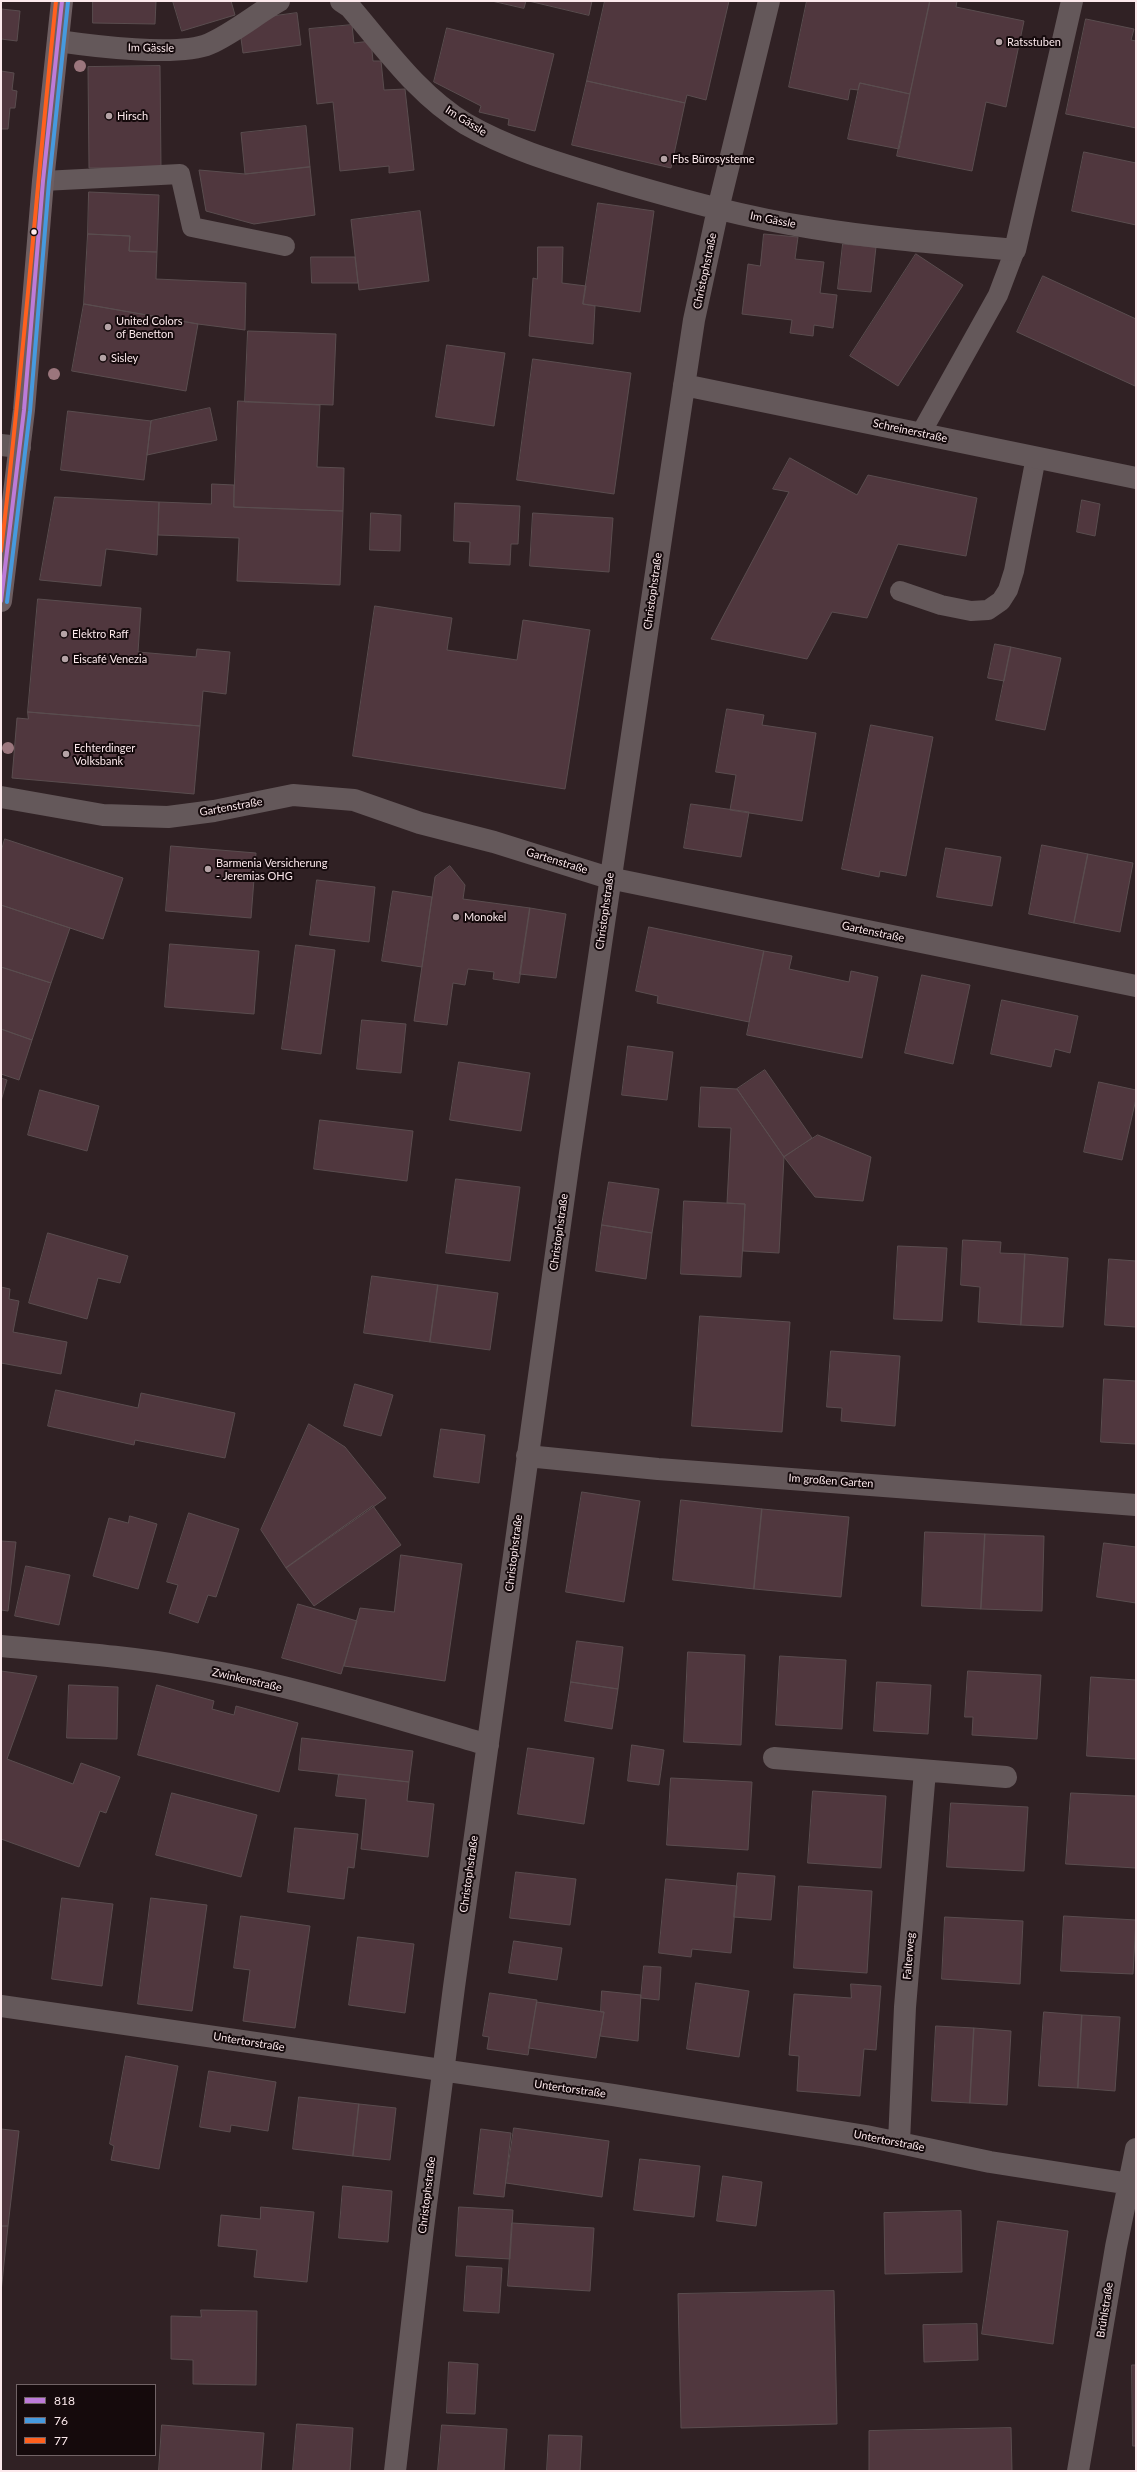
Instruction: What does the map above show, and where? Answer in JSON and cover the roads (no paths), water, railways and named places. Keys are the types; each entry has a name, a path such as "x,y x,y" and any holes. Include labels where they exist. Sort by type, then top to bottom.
{"main road":[{"path":"1,601 10,446 44,181 62,1"}],"street":[{"name":"Im Gässle","path":"58,41 117,47 190,48 208,44 279,1"},
{"name":"Im Gässle","path":"341,1 354,12 411,80 434,101 465,123 541,158 718,209 813,228 1014,250"},
{"name":"Christophstraße","path":"395,2471 433,2143 527,1456 609,878 694,320 718,209 768,1"},
{"path":"1014,250 1072,1"},
{"name":"Schreinerstraße","path":"684,385 1136,478"},
{"name":"Gartenstraße","path":"1,796 103,815 168,817 214,811 293,795 328,796 354,800 420,823 494,842 609,878 1136,986"},
{"name":"Im großen Garten","path":"527,1456 658,1469 1136,1505"},
{"name":"Zwinkenstraße","path":"1,1646 126,1657 197,1668 334,1700 488,1745"},
{"path":"774,1758 1006,1778"},
{"name":"Falterweg","path":"899,2142 905,2007 925,1771"},
{"name":"Untertorstraße","path":"1,2006 613,2095 899,2142 990,2162 1132,2184"},
{"name":"Brühlstraße","path":"1078,2471 1132,2184 1136,2149"}],"lane":[{"path":"44,181 180,174 192,227 285,246"},
{"path":"921,433 998,295 1014,250"},
{"path":"900,591 941,605 971,611 988,610 1001,601 1008,590 1014,571 1036,457"}],"place":[{"name":"Ratsstuben","path":"999,42"},
{"name":"Hirsch","path":"109,116"},
{"name":"Fbs Bürosysteme","path":"664,159"},
{"name":"United Colors of Benetton","path":"108,327"},
{"name":"Sisley","path":"103,358"},
{"name":"Elektro Raff","path":"64,634"},
{"name":"Eiscafé Venezia","path":"65,659"},
{"name":"Echterdinger Volksbank","path":"66,754"},
{"name":"Barmenia Versicherung - Jeremias OHG","path":"208,869"},
{"name":"Monokel","path":"456,917"}]}
